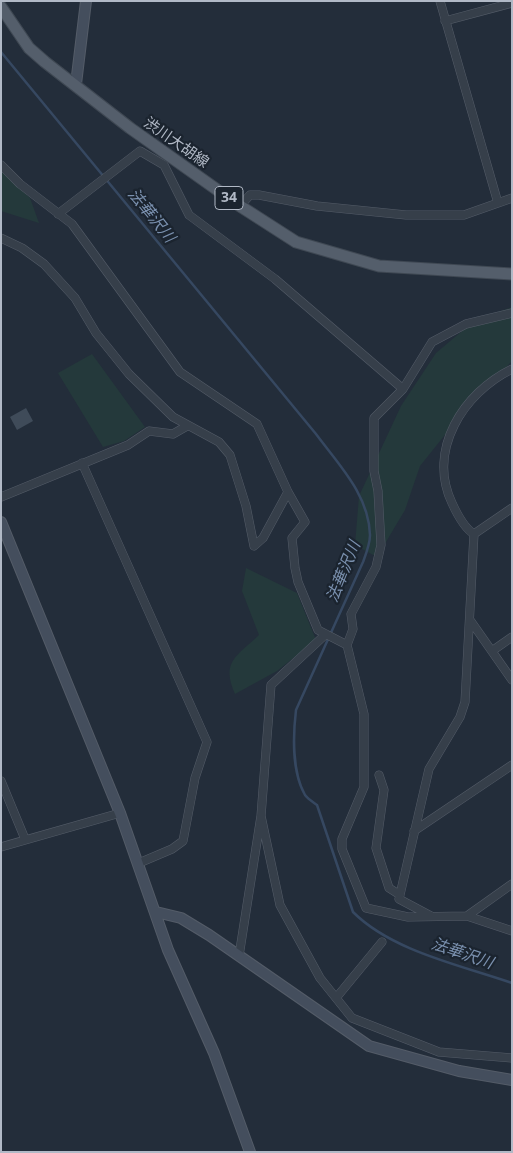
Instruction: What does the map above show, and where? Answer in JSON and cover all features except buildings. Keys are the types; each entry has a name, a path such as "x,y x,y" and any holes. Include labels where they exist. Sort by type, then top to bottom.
{"main road":[{"name":"渋川大胡線","path":"1,7 29,48 76,84 168,161 296,242 379,266 512,274"}],"street":[{"path":"76,84 86,1"},
{"path":"440,1 498,203"},
{"path":"445,21 512,3"},
{"path":"58,214 140,151 168,161 189,215 275,279 403,389"},
{"path":"1,165 72,224 180,372 257,424 288,492 305,522 292,538 294,568 318,630 347,645"},
{"path":"240,206 250,195 259,195 317,206 406,215 464,215 512,198"},
{"path":"1,238 22,248 44,264 75,298 96,333 128,374 173,417 219,442 230,455 246,506 254,546 263,538 288,492"},
{"path":"512,313 466,324 432,342 403,389 374,418 374,471 378,491 381,545 376,567 351,614 353,628 347,645 364,714 364,787 342,839 342,849 366,908 408,917 467,916 512,931"},
{"path":"474,534 469,531 456,513 449,496 443,468 444,448 461,412 478,393 502,374 512,369"},
{"path":"1,498 128,445 149,432 173,434 187,426"},
{"path":"82,463 207,742 195,778 183,841 172,849 139,863"},
{"path":"474,534 512,508"},
{"path":"1,522 120,813 168,950 214,1053 250,1152"},
{"path":"433,917 399,899 429,769 460,717 465,702 474,534"},
{"path":"470,620 512,680"},
{"path":"239,956 261,816 271,685 326,634"},
{"path":"492,651 512,637"},
{"path":"414,831 512,765"},
{"path":"379,775 384,790 376,848 389,888 400,895"},
{"path":"1,781 25,839"},
{"path":"1,847 120,813"},
{"path":"261,816 280,905 320,978 352,1018 439,1052 512,1058"},
{"path":"467,916 512,884"},
{"path":"156,912 182,918 369,1046 459,1071 512,1080"},
{"path":"336,998 382,942"}],"green space":[{"path":"1,169 30,198 39,223 1,211"},
{"path":"512,307 512,361 444,436 420,466 405,510 377,557 355,545 359,496 401,406 436,353 474,321"},
{"path":"92,354 145,427 124,441 103,447 58,373"},
{"path":"246,568 297,593 316,640 277,671 235,694 231,683 230,667 233,660 259,635 242,591"}],"waterway":[{"name":"法華沢川","path":"1,52 316,434 343,469 359,494 368,520 370,535 368,549 296,710 294,731 294,753 301,786 305,795 317,805 353,912 369,926 407,947 449,963 512,983"}]}
